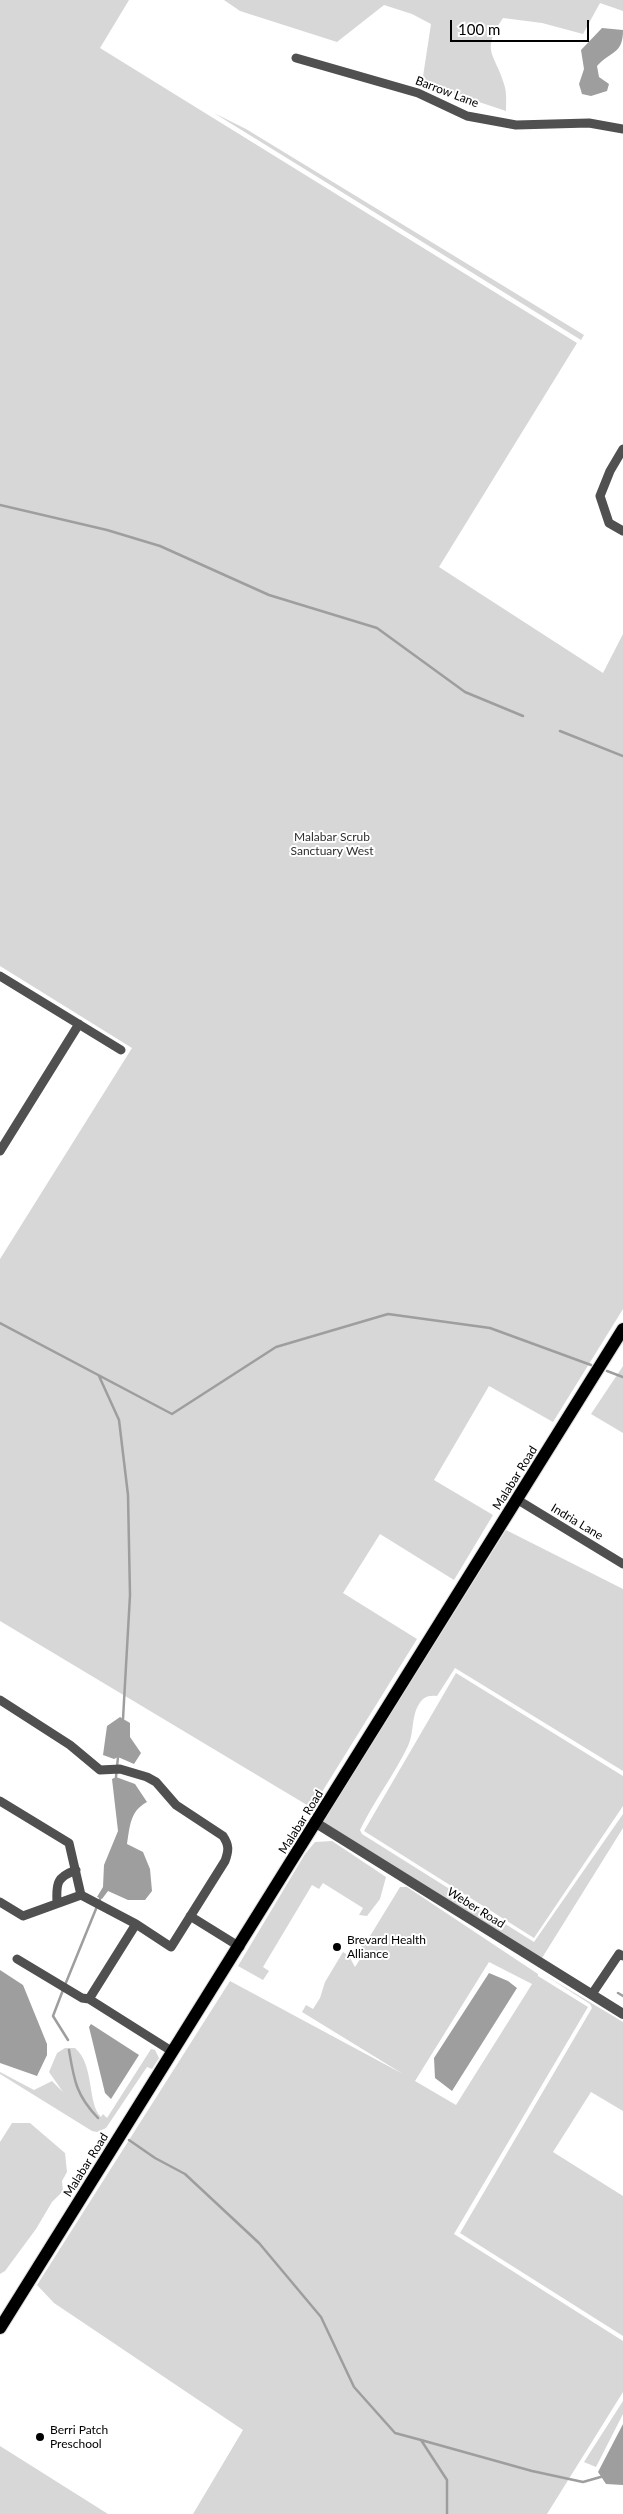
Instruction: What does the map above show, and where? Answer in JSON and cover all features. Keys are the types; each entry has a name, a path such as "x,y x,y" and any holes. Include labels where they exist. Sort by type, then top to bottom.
{"main road":[{"name":"Malabar Road","path":"0,2328 240,1947 623,1329"}],"street":[{"name":"Barrow Lane","path":"296,58 418,93 467,116 516,125 589,122 623,129"},
{"path":"623,449 610,471 600,496 609,523 623,531"},
{"path":"0,976 121,1050"},
{"path":"0,1151 79,1024"},
{"name":"Indria Lane","path":"518,1500 623,1564"},
{"path":"0,1700 70,1745 100,1770 115,1770 147,1777 156,1782 176,1805 217,1831 228,1844 229,1851 225,1861 171,1947 136,1924 81,1895 57,1902 23,1916 0,1902"},
{"path":"0,1801 69,1843 81,1895"},
{"name":"Weber Road","path":"316,1823 623,2014"},
{"path":"57,1902 56,1886 61,1878 76,1870"},
{"path":"190,1916 240,1947"},
{"path":"89,1999 136,1924"},
{"path":"592,1994 619,1954 623,1956"},
{"path":"16,1959 82,1998 89,1999 173,2052"}],"green space":[{"name":"Malabar Scrub Sanctuary West","path":"0,0 129,0 100,48 577,343 439,567 603,673 623,634 623,1309 553,1422 489,1386 434,1480 493,1515 454,1580 380,1534 343,1593 417,1639 312,1808 0,1621 0,1259 132,1048 0,966"},
{"path":"224,0 623,0 623,11 600,3 583,34 542,23 503,18 492,38 491,46 505,87 506,111 422,83 431,24 412,14 384,5 337,42 240,11"},
{"path":"214,113 246,129 584,335 581,340"},
{"path":"623,1366 623,1433 591,1414"},
{"path":"506,1530 623,1589 623,1771 455,1668 437,1696 426,1697 419,1704 414,1716 408,1746 360,1830 362,1834 534,1942 623,1814 623,1828 542,1958 323,1822"},
{"path":"456,1673 623,1776 623,1806 534,1938 364,1831"},
{"path":"332,1841 386,1877 380,1899 367,1916 359,1915 363,1908 323,1883 319,1889 312,1885 263,1967 269,1971 263,1980 238,1966 305,1854 315,1842"},
{"path":"400,1887 407,1887 538,1974 538,1976 588,2007 454,2234 623,2341 623,2392 547,2514 193,2514 243,2430 54,2303 37,2285 230,1981 403,2074 302,2012 306,2005 313,2009 320,1998 325,1982 343,1952 349,1956 355,1967 364,1953 359,1940 364,1946","holes":["489,1962 532,1984 456,2105 415,2081"]},
{"path":"543,1974 623,2022 623,2111 591,2092 553,2152 623,2196 623,2336 460,2233 592,2008 590,2004"},
{"path":"65,2048 75,2048 81,2055 86,2064 97,2111 101,2117 103,2114 107,2118 151,2049 155,2050 159,2058 152,2069 147,2067 106,2128 97,2132 92,2131 0,2074 0,2072 34,2090 52,2081 63,2092 49,2072 57,2053"},
{"path":"12,2123 30,2123 65,2153 67,2172 62,2181 63,2191 52,2202 36,2229 5,2271 0,2274 0,2142"},
{"path":"623,2401 623,2414 596,2467 584,2462"},
{"path":"0,2446 108,2514 0,2514"}],"shaded area":[{"path":"602,28 623,30 619,48 597,66 599,77 609,84 607,91 591,96 582,94 579,84 584,69 581,50"},
{"path":"120,1717 130,1723 130,1737 141,1753 134,1764 118,1757 114,1759 103,1755 107,1726"},
{"path":"116,1777 135,1784 147,1802 134,1814 127,1844 143,1852 150,1869 152,1891 145,1900 128,1900 108,1891 102,1899 97,1897 103,1887 104,1865 118,1831 112,1779"},
{"path":"0,1970 23,1985 47,2044 47,2055 37,2076 0,2063"},
{"path":"489,1973 508,1981 517,1988 452,2091 435,2078 434,2058"},
{"path":"91,2024 139,2055 111,2099 105,2093 89,2027"},
{"path":"623,2424 623,2485 606,2484 598,2472"}],"waterway":[{"path":"0,505 107,530 160,546 269,595 377,628 465,692 523,716"},
{"path":"560,731 623,756"},
{"path":"0,1323 172,1414 276,1347 388,1314 490,1328 591,1365"},
{"path":"607,1371 623,1377"},
{"path":"99,1376 119,1420 128,1495 130,1595 123,1719"},
{"path":"116,1777 118,1757"},
{"path":"65,1985 100,1899"},
{"path":"63,1990 53,2016 68,2040"},
{"path":"618,1993 623,1996"},
{"path":"69,2050 77,2087 85,2102 98,2118"},
{"path":"129,2140 155,2158 185,2174 259,2243 321,2317 354,2387 395,2433 421,2440 447,2480 447,2514"},
{"path":"421,2440 532,2471 583,2482 604,2476"}],"place":[{"name":"Brevard Health Alliance","path":"337,1947"},
{"name":"Berri Patch Preschool","path":"40,2437"}]}
